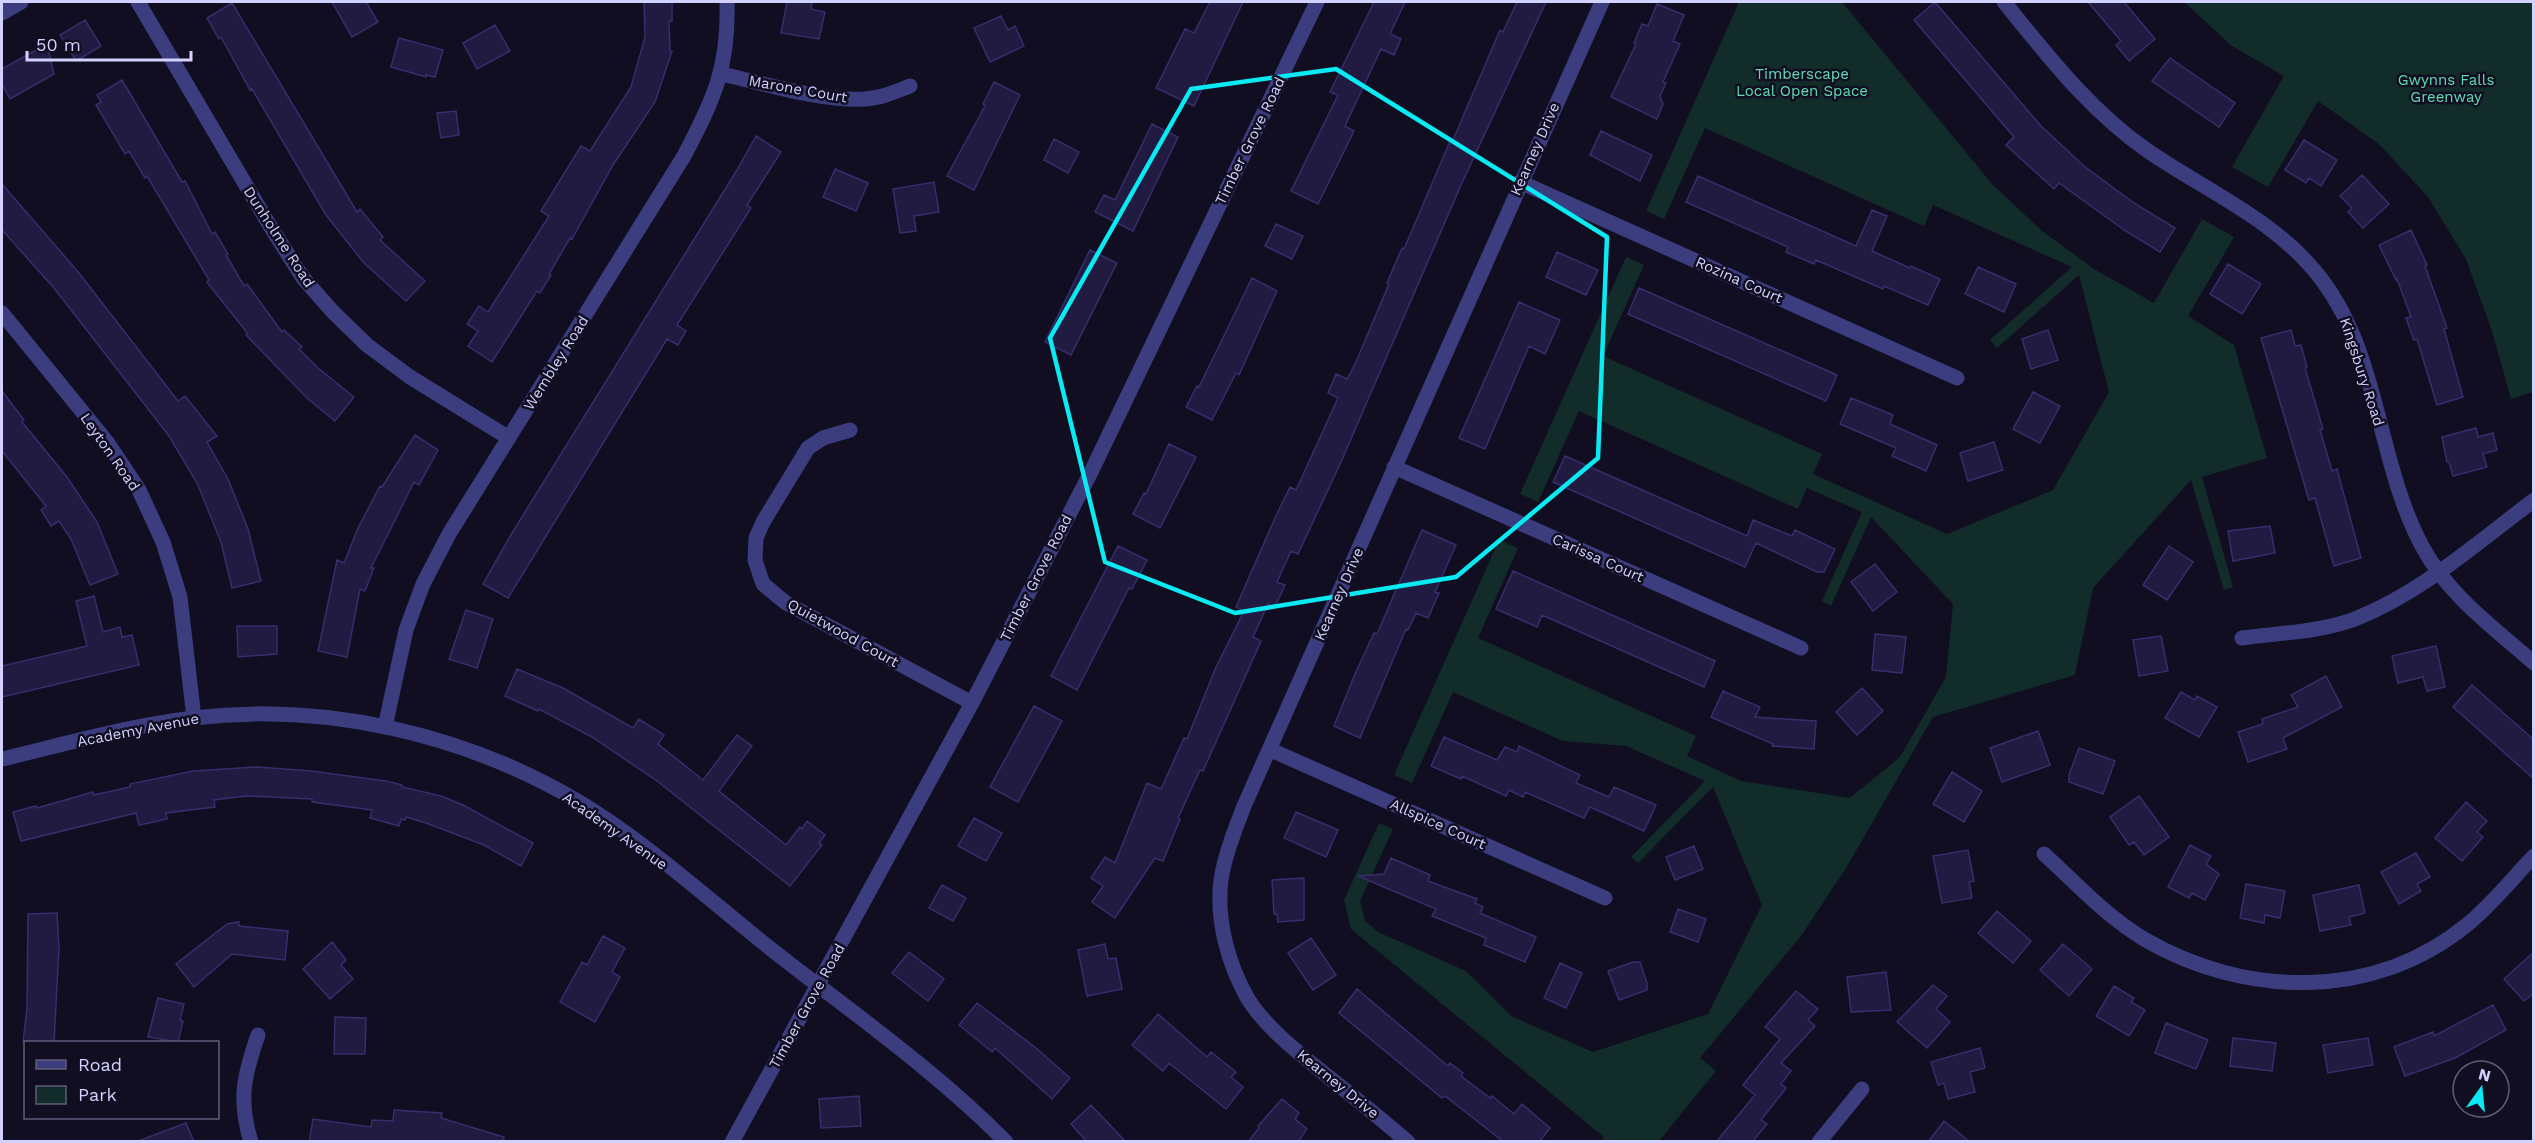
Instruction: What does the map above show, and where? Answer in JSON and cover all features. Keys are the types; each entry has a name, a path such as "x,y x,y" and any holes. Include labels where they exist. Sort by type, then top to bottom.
{"street":[{"path":"2,13 21,2"},
{"name":"Dunholme Road","path":"138,2 303,278 367,345 410,377 509,438"},
{"name":"Wembley Road","path":"385,727 406,630 423,584 449,534 684,156 710,104 721,74 726,45 727,2"},
{"name":"Timber Grove Road","path":"732,1142 972,703 1090,472 1317,2"},
{"name":"Kearney Drive","path":"1408,1142 1302,1055 1269,1024 1249,999 1225,941 1221,909 1221,881 1228,848 1244,806 1602,2"},
{"name":"Kingsbury Road","path":"2004,2 2068,80 2107,118 2148,150 2277,234 2300,254 2321,279 2341,307 2355,340 2398,487 2421,545 2438,573 2464,602 2534,663"},
{"name":"Marone Court","path":"721,74 826,97 864,100 884,96 910,86"},
{"name":"Rozina Court","path":"1520,182 1957,378"},
{"name":"Leyton Road","path":"2,313 107,442 139,490 163,542 180,597 194,718"},
{"name":"Quietwood Court","path":"850,430 823,438 808,448 763,522 756,538 755,560 763,584 786,603 972,703"},
{"name":"Carissa Court","path":"1394,467 1801,648"},
{"path":"2242,638 2316,628 2353,620 2392,602 2438,573 2534,500"},
{"name":"Academy Avenue","path":"2,759 146,726 194,718 248,714 313,716 385,727 438,740 487,756 533,776 581,803 636,842 943,1084 1006,1142"},
{"name":"Allspice Court","path":"1270,750 1605,898"},
{"path":"2044,854 2112,916 2142,938 2172,954 2233,976 2264,981 2302,983 2339,980 2370,973 2419,955 2467,925 2492,903 2534,856"},
{"path":"251,1142 244,1118 243,1095 247,1067 258,1035"},
{"path":"1819,1142 1862,1089"}],"highlighted area":[{"path":"1336,69 1607,237 1598,458 1456,577 1235,613 1105,562 1050,338 1191,89"}],"green space":[{"name":"Timberscape Local Open Space","path":"1739,2 1842,2 1992,184 2042,231 2094,269 2154,303 2202,219 2234,237 2188,316 2234,345 2267,458 2202,477 2233,587 2224,590 2191,480 2093,588 2075,675 1933,717 1846,868 1801,936 1700,1058 1716,1071 1659,1141 1601,1141 1604,1137 1351,929 1344,900 1379,823 1393,829 1360,901 1365,921 1378,932 1466,971 1511,1016 1593,1052 1708,1014 1762,905 1713,787 1638,863 1631,857 1705,781 1626,746 1563,741 1453,692 1412,783 1394,775 1499,540 1518,548 1478,638 1696,736 1687,756 1741,781 1850,798 1900,757 1946,677 1953,604 1871,517 1831,606 1822,601 1862,512 1807,488 1798,509 1579,411 1538,502 1520,494 1626,257 1644,265 1603,356 1822,454 1813,474 1947,534 2053,490 2109,392 2079,275 1997,348 1990,340 2072,267 1933,205 1924,226 1705,128 1664,219 1646,211"},
{"name":"Gwynns Falls Greenway","path":"2184,2 2533,2 2533,392 2511,399 2492,331 2466,259 2428,197 2379,144 2318,101 2268,187 2232,167 2284,76 2232,46"}],"building":[{"path":"332,2 366,2 378,22 352,37"},
{"path":"644,2 672,2 672,21 669,21 670,51 672,51 655,102 613,165 540,293 537,291 492,362 468,346 478,331 467,324 479,306 488,312 549,216 541,211 581,146 590,151 631,87 645,37"},
{"path":"787,2 812,2 811,9 825,12 819,39 781,33"},
{"path":"1210,2 1243,2 1194,106 1156,88 1185,29 1194,33"},
{"path":"1374,2 1405,2 1390,34 1401,39 1394,55 1381,49 1345,126 1354,131 1318,204 1291,191 1338,95 1330,92"},
{"path":"1517,2 1546,2 1461,185 1341,462 1298,554 1291,551 1277,582 1285,585 1275,607 1268,604 1253,637 1261,641 1203,771 1200,770 1178,818 1180,819 1163,861 1155,858 1115,918 1092,902 1103,886 1091,878 1105,857 1115,863 1147,783 1161,789 1184,738 1187,739 1216,667 1244,611 1236,607 1275,518 1290,487 1296,490 1338,398 1328,393 1336,374 1347,379 1355,364 1402,248 1404,249 1500,30 1503,32"},
{"path":"1935,2 2041,126 2084,166 2134,203 2175,228 2160,252 2124,230 2059,183 2054,189 2006,145 2014,137 1914,20"},
{"path":"2088,2 2124,2 2155,39 2129,61 2116,45 2121,41"},
{"path":"232,3 357,212 360,209 383,237 380,240 425,281 406,301 364,263 326,215 252,89 250,90 221,37 219,39 207,18"},
{"path":"1657,4 1684,15 1673,41 1680,44 1663,82 1666,83 1660,96 1663,104 1657,119 1611,97 1636,44 1634,43 1642,24 1648,26"},
{"path":"1001,16 1008,30 1015,26 1024,46 990,62 974,28"},
{"path":"85,20 101,46 76,61 60,35"},
{"path":"495,25 510,51 477,69 463,43"},
{"path":"399,38 443,50 435,77 426,75 426,77 391,67"},
{"path":"47,44 54,74 10,99 2,84 2,69"},
{"path":"2170,58 2235,103 2219,127 2152,81"},
{"path":"122,80 182,182 185,181 212,234 215,232 244,286 247,284 282,332 284,330 302,347 299,349 318,368 354,397 335,421 308,399 246,335 248,334 207,282 209,280 147,176 145,178 129,151 125,154 96,105 101,102 97,95"},
{"path":"994,82 1020,95 974,190 947,176 985,106 983,104"},
{"path":"456,111 459,135 441,138 437,113"},
{"path":"1152,124 1178,137 1133,231 1095,212 1104,195 1115,200"},
{"path":"1601,131 1652,155 1640,181 1590,155"},
{"path":"756,136 781,152 747,205 751,208 677,325 686,331 678,345 667,339 508,598 483,584 512,533"},
{"path":"1054,139 1079,152 1068,173 1044,160"},
{"path":"2304,140 2337,160 2321,186 2309,178 2306,183 2285,170"},
{"path":"835,169 868,183 856,211 823,197"},
{"path":"2362,175 2389,204 2363,228 2348,212 2352,208 2340,196"},
{"path":"1698,176 1856,246 1872,210 1887,216 1872,251 1940,279 1928,305 1884,286 1883,289 1816,260 1814,264 1786,252 1788,247 1686,202"},
{"path":"934,182 939,212 914,216 916,231 900,233 893,189"},
{"path":"2,184 79,273 178,401 185,396 217,436 207,442 228,479 248,529 261,581 232,588 221,542 197,483 169,436 54,288 2,230"},
{"path":"1276,224 1303,236 1292,259 1265,246"},
{"path":"2411,230 2427,265 2425,266 2447,328 2444,329 2463,397 2437,405 2417,339 2414,340 2406,318 2411,317 2397,279 2379,245"},
{"path":"1090,250 1117,263 1071,355 1045,342"},
{"path":"1557,252 1598,270 1586,295 1546,277"},
{"path":"2228,264 2261,284 2242,314 2210,294"},
{"path":"1978,267 2016,284 2004,312 1965,294"},
{"path":"1252,278 1277,291 1239,375 1236,373 1212,420 1186,407 1197,386 1199,387"},
{"path":"1639,288 1837,375 1826,401 1628,314"},
{"path":"1519,302 1560,320 1545,354 1529,346 1485,449 1459,438"},
{"path":"2048,330 2058,360 2031,369 2022,339"},
{"path":"2291,330 2295,346 2301,345 2307,367 2305,368 2323,429 2320,430 2332,471 2337,469 2361,558 2334,566 2315,498 2309,500 2261,338"},
{"path":"2,391 24,420 22,422 67,477 97,522 118,574 90,585 71,539 59,521 51,526 41,510 46,506 2,451"},
{"path":"2033,392 2060,406 2040,443 2013,429"},
{"path":"1851,398 1893,415 1890,424 1937,445 1926,471 1892,456 1896,448 1840,424"},
{"path":"2476,428 2478,437 2493,433 2497,450 2483,454 2487,467 2453,476 2449,462 2447,462 2442,437"},
{"path":"415,435 438,450 419,485 414,482 371,568 374,568 365,591 360,589 347,657 318,651 337,560 344,563 358,528 380,486 382,487"},
{"path":"1994,442 2003,470 1968,481 1960,453"},
{"path":"1169,444 1196,457 1160,528 1133,514 1144,493 1146,494"},
{"path":"1565,456 1747,536 1753,520 1792,536 1795,530 1835,549 1824,572 1817,572 1756,543 1745,567 1553,482"},
{"path":"2270,526 2275,553 2233,561 2228,531"},
{"path":"1422,530 1456,545 1435,592 1439,593 1428,618 1416,613 1408,630 1406,629 1360,738 1334,726 1355,674 1374,633 1377,634"},
{"path":"1118,546 1147,560 1132,589 1129,588 1077,690 1051,676"},
{"path":"2169,546 2193,562 2167,600 2143,585"},
{"path":"1875,564 1897,592 1873,611 1851,582"},
{"path":"1513,571 1715,661 1704,687 1542,615 1537,627 1496,609"},
{"path":"94,596 103,632 120,627 122,637 132,635 139,665 2,697 2,666 87,646 76,601"},
{"path":"466,610 493,619 477,668 449,659"},
{"path":"237,626 277,626 277,654 238,657"},
{"path":"1875,634 1906,637 1902,673 1872,670"},
{"path":"2161,636 2168,671 2139,676 2133,640"},
{"path":"2436,646 2445,687 2427,691 2423,677 2398,683 2392,656"},
{"path":"517,669 563,688 633,728 639,719 664,735 658,744 703,780 737,735 752,746 719,791 786,845 807,821 825,835 819,843 822,845 790,886 657,781 592,737 539,709 538,711 505,696"},
{"path":"2326,676 2342,707 2283,738 2287,749 2248,762 2238,732 2263,724 2262,719 2298,707 2291,695"},
{"path":"2472,685 2534,740 2534,779 2453,707"},
{"path":"1862,688 1883,711 1857,735 1836,712"},
{"path":"1723,691 1760,707 1755,717 1816,721 1814,749 1772,746 1773,744 1711,717"},
{"path":"2181,692 2195,700 2197,696 2217,707 2199,737 2165,718"},
{"path":"1034,706 1062,721 1018,802 990,787"},
{"path":"2038,731 2050,765 2002,782 1990,748"},
{"path":"1444,737 1497,760 1505,747 1517,752 1519,746 1580,775 1576,783 1609,797 1614,787 1656,805 1644,831 1590,807 1584,818 1525,792 1523,797 1509,790 1506,796 1462,776 1461,779 1431,766"},
{"path":"2079,748 2115,761 2103,794 2069,782 2069,775"},
{"path":"257,767 311,771 402,785 402,787 441,796 463,805 533,843 521,866 484,845 426,823 406,817 405,820 401,819 399,826 370,818 372,810 312,802 312,799 246,796 214,800 215,807 166,813 167,819 139,825 136,813 21,841 13,812 193,771"},
{"path":"1952,772 1982,791 1964,822 1933,804"},
{"path":"2139,796 2169,837 2144,855 2134,842 2129,845 2110,817"},
{"path":"2466,802 2487,821 2477,832 2483,837 2462,861 2435,838"},
{"path":"1296,812 1338,830 1326,857 1284,838"},
{"path":"974,818 1002,833 986,861 958,846"},
{"path":"2190,845 2211,856 2206,864 2219,874 2205,900 2192,893 2189,898 2168,887"},
{"path":"1694,846 1703,869 1675,880 1666,857"},
{"path":"1968,850 1974,881 1969,882 1972,898 1942,903 1933,856"},
{"path":"2416,853 2430,877 2417,884 2421,891 2399,904 2381,872"},
{"path":"1391,858 1430,875 1428,881 1477,899 1475,903 1483,907 1480,913 1536,937 1525,962 1484,945 1486,938 1432,916 1436,909 1358,876 1384,874"},
{"path":"1304,878 1304,920 1278,922 1277,914 1274,914 1272,880"},
{"path":"2246,884 2285,891 2280,918 2265,915 2264,923 2240,918"},
{"path":"942,885 966,898 953,921 929,908"},
{"path":"2359,885 2365,913 2349,917 2351,925 2320,931 2313,895"},
{"path":"1678,909 1706,919 1698,942 1670,932"},
{"path":"1997,911 2031,941 2013,963 1978,933"},
{"path":"57,913 59,948 54,1041 23,1042 27,1009 28,914"},
{"path":"239,922 239,926 288,931 285,960 232,954 194,987 176,964 227,924"},
{"path":"603,936 625,948 612,972 620,977 595,1022 560,1002 582,962 587,965"},
{"path":"1311,938 1336,975 1313,990 1288,953"},
{"path":"332,942 346,960 341,965 353,979 330,999 303,969"},
{"path":"1105,944 1108,959 1116,958 1122,989 1087,996 1078,950"},
{"path":"2063,944 2092,969 2069,996 2040,970"},
{"path":"909,952 944,979 928,1001 892,973"},
{"path":"2534,952 2534,993 2524,1001 2504,979"},
{"path":"1633,962 1640,962 1647,990 1619,1000 1608,971"},
{"path":"1560,963 1582,973 1566,1008 1544,998"},
{"path":"1886,972 1891,1010 1851,1012 1847,977"},
{"path":"1933,985 1947,996 1936,1009 1950,1022 1927,1048 1897,1022"},
{"path":"2114,986 2134,998 2131,1002 2145,1010 2129,1036 2096,1016"},
{"path":"1357,989 1448,1066 1450,1063 1463,1073 1461,1076 1490,1098 1492,1096 1514,1114 1522,1104 1550,1128 1539,1142 1504,1142 1445,1096 1442,1098 1339,1013"},
{"path":"1796,991 1818,1009 1808,1020 1815,1026 1781,1063 1791,1071 1781,1084 1786,1088 1761,1120 1767,1124 1752,1142 1716,1142 1755,1095 1743,1085 1780,1039 1765,1027"},
{"path":"158,998 184,1004 178,1041 148,1037"},
{"path":"977,1003 1036,1048 1070,1078 1052,1099 995,1048 992,1052 959,1025"},
{"path":"2493,1005 2506,1030 2455,1058 2405,1076 2394,1047 2433,1032 2434,1036"},
{"path":"1158,1014 1207,1057 1211,1052 1236,1072 1231,1077 1243,1087 1226,1109 1169,1063 1163,1071 1132,1045"},
{"path":"335,1017 366,1018 365,1054 334,1054"},
{"path":"2166,1023 2208,1040 2196,1069 2155,1053"},
{"path":"2233,1038 2276,1043 2272,1071 2230,1066"},
{"path":"2368,1038 2373,1065 2328,1073 2323,1045"},
{"path":"1980,1048 1985,1068 1970,1072 1975,1092 1948,1099 1944,1083 1938,1085 1931,1062"},
{"path":"859,1096 861,1126 821,1128 819,1099"},
{"path":"1282,1099 1299,1113 1295,1119 1307,1129 1298,1142 1248,1142 1259,1128 1258,1126"},
{"path":"1091,1105 1126,1142 1087,1142 1071,1124"},
{"path":"394,1110 442,1113 441,1118 504,1137 503,1142 309,1142 313,1119 371,1127 372,1120 393,1121"},
{"path":"1944,1121 1970,1142 1928,1142"},
{"path":"186,1123 194,1142 141,1142 141,1140"}]}
